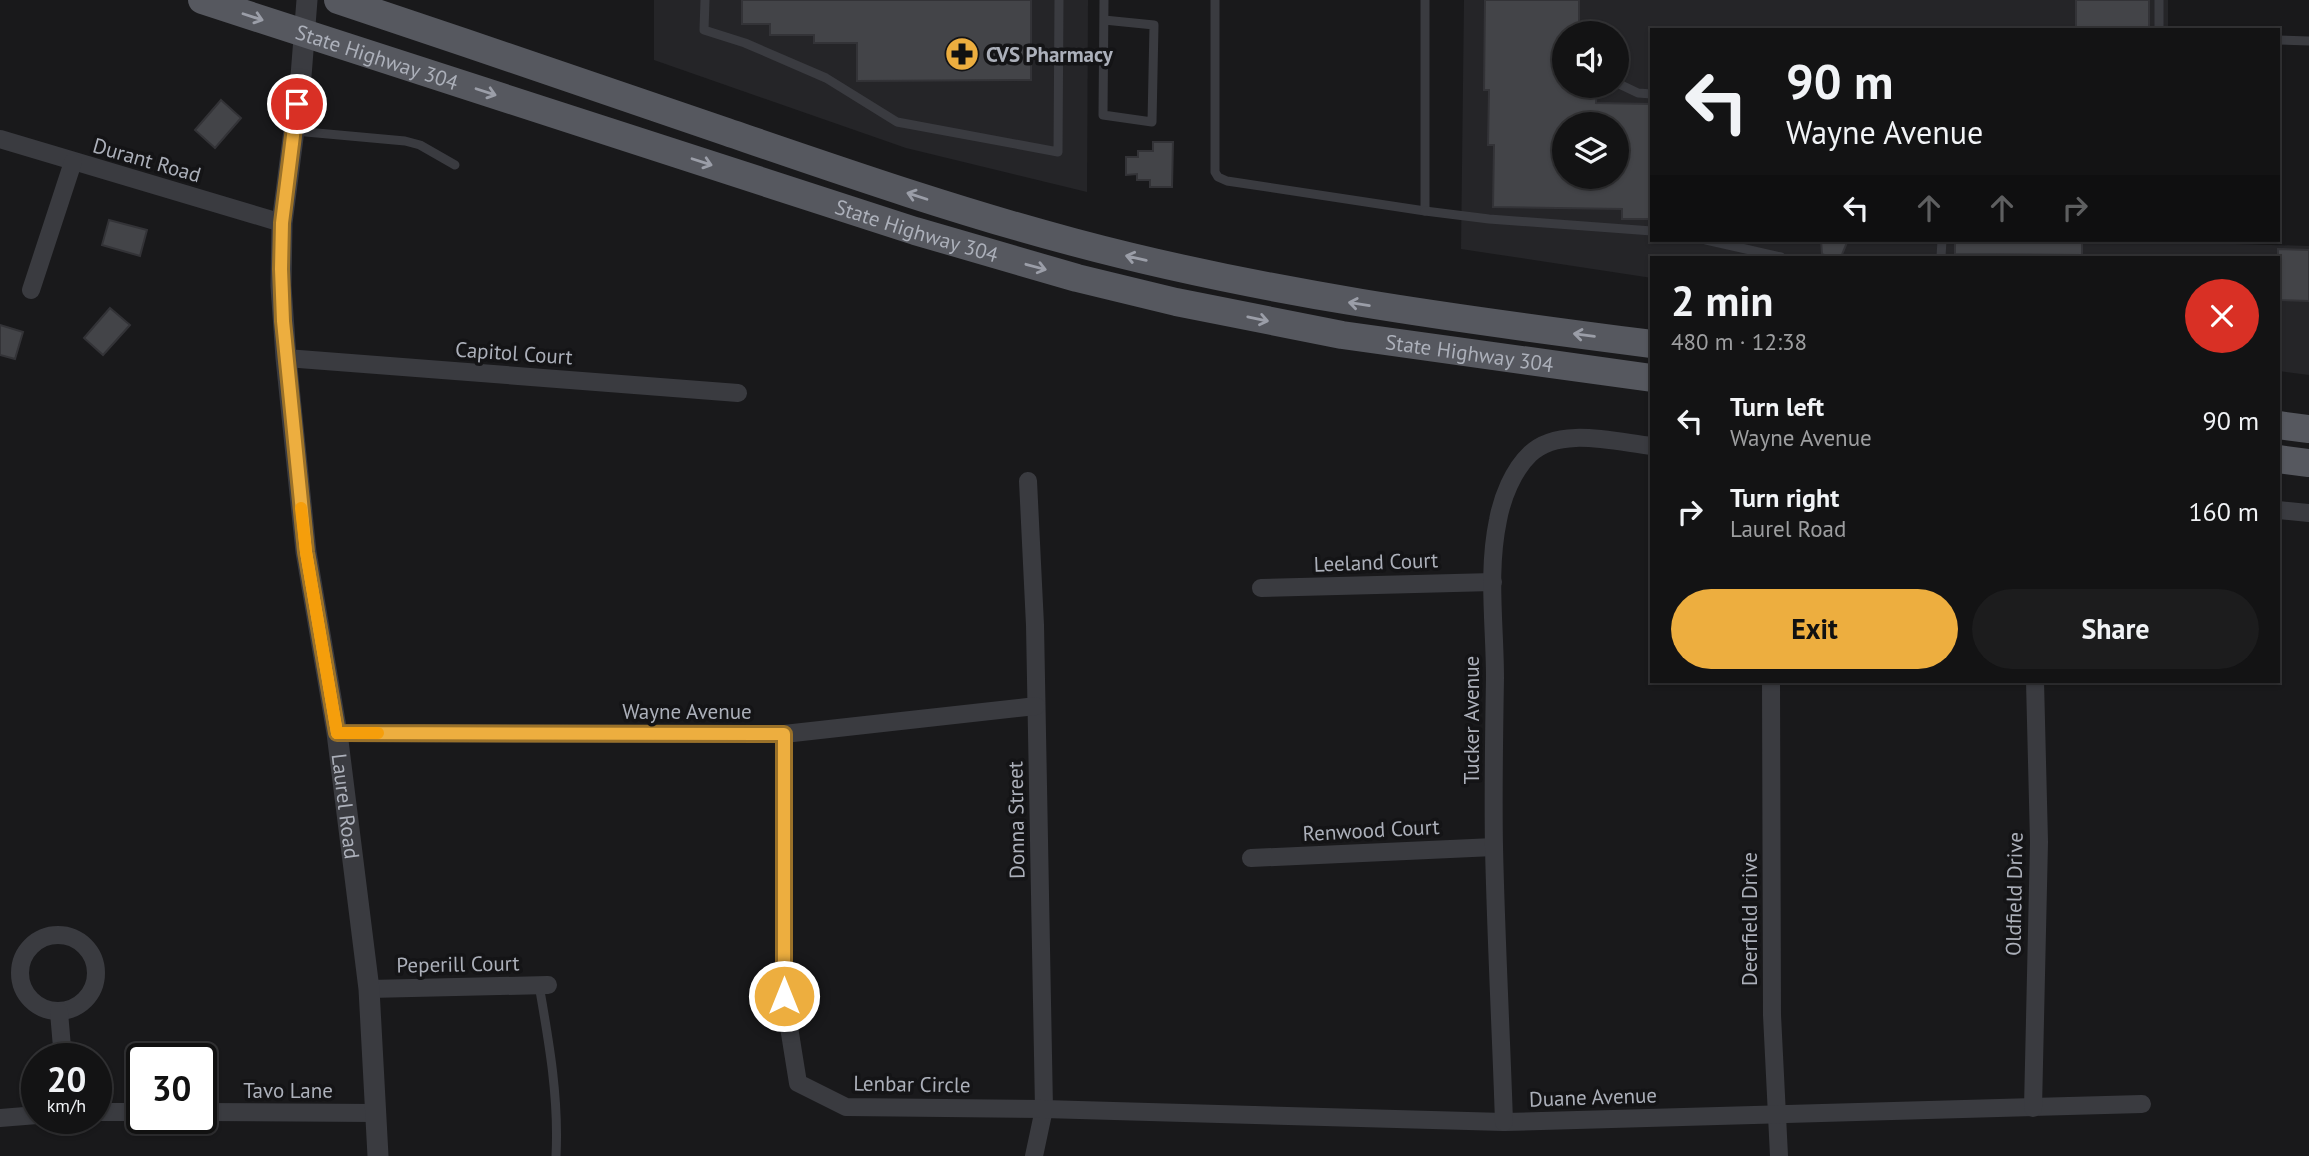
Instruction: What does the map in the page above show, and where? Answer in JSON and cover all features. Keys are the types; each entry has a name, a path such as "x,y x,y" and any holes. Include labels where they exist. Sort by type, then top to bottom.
{"main road":[{"name":"State Highway 304","path":"202,0 915,231 1110,286 1198,307 1342,335 1650,378"},
{"name":"State Highway 304","path":"338,0 846,173 1083,245 1325,298 1437,316 1650,344"},
{"path":"2280,425 2309,429"},
{"path":"2280,459 2309,463"}],"street":[{"name":"Laurel Road","path":"307,0 282,223 281,286 306,552 337,733 369,989 378,1156"},
{"name":"Durant Road","path":"0,139 282,223"},
{"path":"32,290 73,162"},
{"name":"Capitol Court","path":"286,358 738,393"},
{"name":"Tucker Avenue","path":"1504,1122 1494,847 1495,537 1504,498 1519,468 1536,449 1558,439 1571,438 1650,446"},
{"name":"Donna Street","path":"1028,481 1036,706 1044,1109 1034,1156"},
{"path":"2280,510 2309,513"},
{"name":"Leeland Court","path":"1261,588 1493,582"},
{"name":"Deerfield Drive","path":"1771,683 1772,1015 1779,1156"},
{"name":"Oldfield Drive","path":"2034,1108 2039,842 2035,683"},
{"name":"Wayne Avenue","path":"337,733 784,734 1036,706"},
{"name":"Lenbar Circle","path":"784,734 784,996 798,1083 846,1107 1044,1109"},
{"name":"Renwood Court","path":"1251,858 1494,847"},
{"path":"55,935 68,936 80,942 90,952 96,974 94,987 87,998 76,1007 59,1012 46,1010 34,1003 25,993 20,976 21,963 27,950 36,941 55,935"},
{"name":"Peperill Court","path":"369,989 544,985"},
{"path":"59,1012 62,1043"},
{"name":"Duane Avenue","path":"1044,1109 1504,1122 2142,1104"},
{"name":"Tavo Lane","path":"217,1112 375,1113"},
{"path":"0,1118 21,1116"}],"lane":[{"path":"705,0 704,30 745,43 826,78 897,122 1058,152 1059,0"},
{"path":"1104,0 1102,115 1152,122 1154,25 1104,20"},
{"path":"1215,0 1215,172 1219,177 1227,181 1489,219 1650,231"},
{"path":"1424,0 1425,211"},
{"path":"2159,0 2159,28"},
{"path":"2280,40 2309,41"},
{"path":"1629,89 1650,94"},
{"path":"294,131 405,141 420,145 455,165"},
{"path":"1715,242 1778,256"},
{"path":"544,985 558,1128 556,1156"}],"shaded area":[{"path":"654,0 1088,0 1087,192 906,148 654,60"},
{"path":"1464,0 2168,0 2168,28 1650,28 1650,242 2166,242 2309,246 2309,375 2280,371 2280,256 1650,256 1650,278 1461,249"}],"building":[{"path":"742,0 1031,0 1031,80 857,81 857,43 814,43 814,35 770,35 770,24 742,24"},
{"path":"1485,0 1579,0 1579,21 1552,21 1552,98 1596,98 1596,103 1650,104 1650,219 1622,219 1622,209 1493,207 1494,145 1488,145 1489,90 1484,90"},
{"path":"2076,0 2149,0 2149,28 2076,28"},
{"path":"221,100 241,118 215,148 195,130"},
{"path":"1153,142 1173,142 1172,187 1150,187 1150,180 1137,180 1137,174 1126,175 1126,157 1138,157 1138,151 1153,151"},
{"path":"109,220 147,230 140,256 102,245"},
{"path":"1821,242 1847,242 1841,256 1822,254"},
{"path":"1955,242 2082,242 2082,255 1955,254"},
{"path":"2278,249 2309,250 2309,301 2280,300"},
{"path":"110,308 130,325 103,355 84,338"},
{"path":"0,325 23,332 15,359 0,355"}],"slow traffic":[{"path":"301,508 337,733 378,733"}],"place":[{"name":"CVS Pharmacy","path":"962,54"}],"route":[{"path":"297,104 282,223 283,321 306,552 337,733 784,734 784,996"}]}
